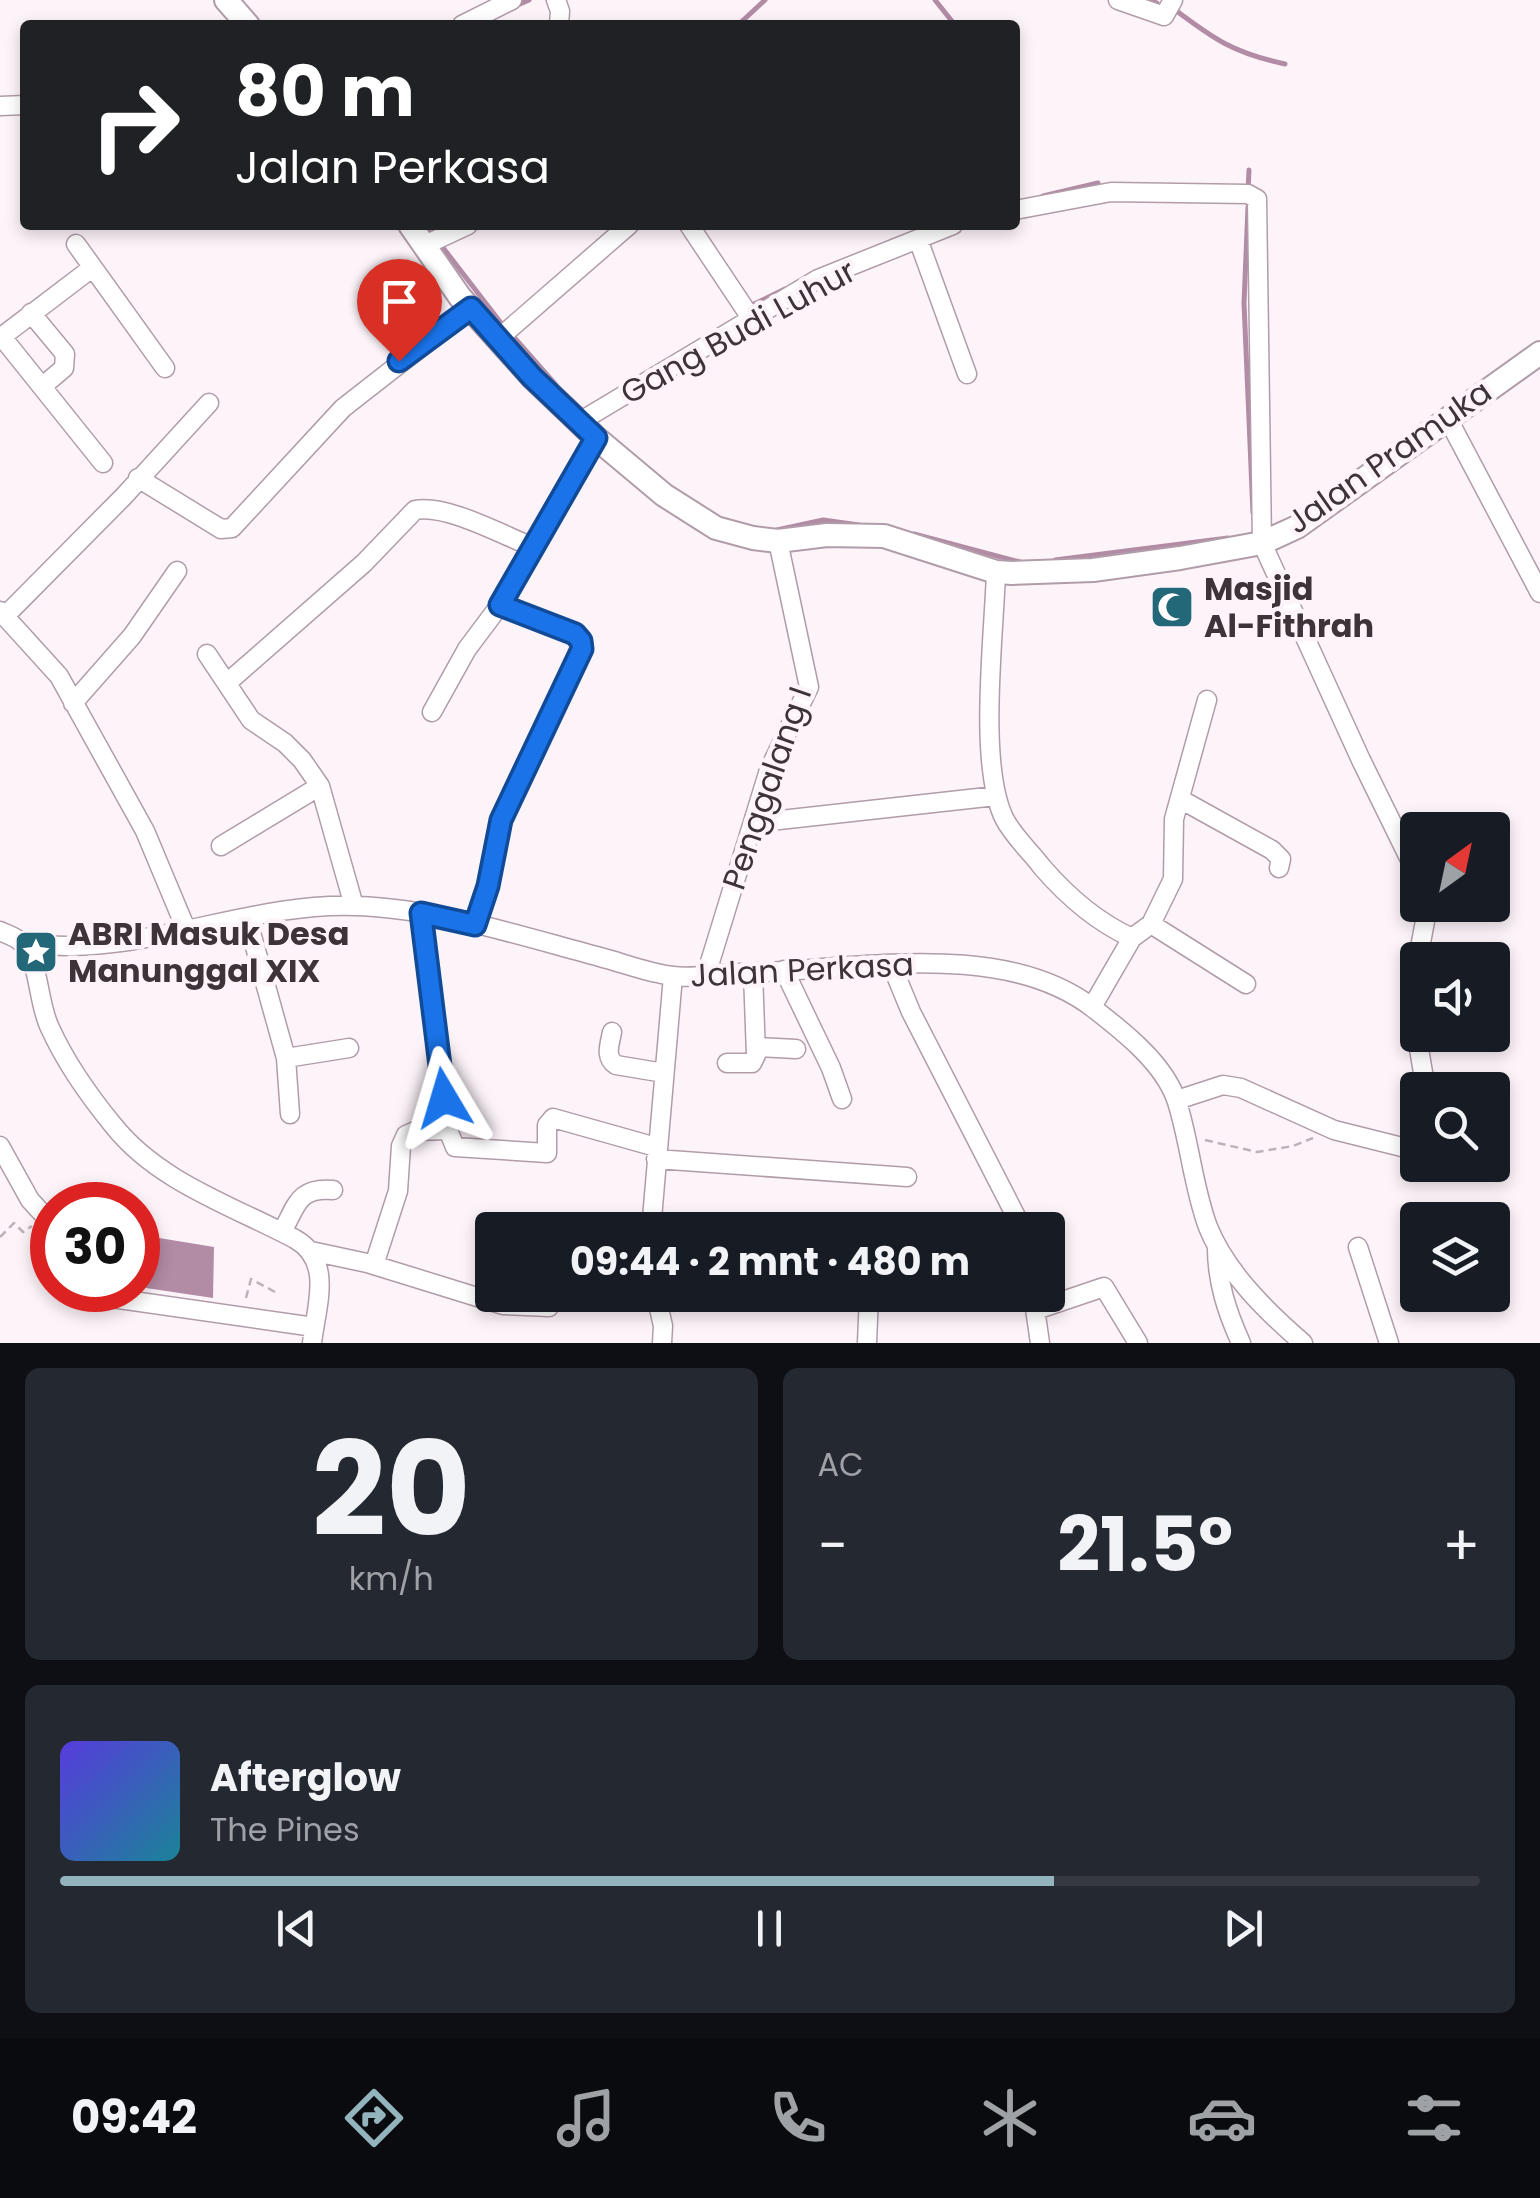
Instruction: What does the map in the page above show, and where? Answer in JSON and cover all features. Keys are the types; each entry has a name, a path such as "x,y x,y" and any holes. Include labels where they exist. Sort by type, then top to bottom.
{"main road":[{"path":"226,0 244,20"},
{"name":"Jalan Pramuka","path":"414,230 471,308 532,377 664,495 716,528 778,541 827,534 884,536 996,572 1094,570 1262,543 1297,527 1540,353"}],"street":[{"path":"472,20 512,0"},
{"path":"1118,0 1164,16 1173,0"},
{"path":"1020,209 1110,192 1253,195 1259,205 1262,543 1400,840"},
{"path":"425,244 457,230"},
{"path":"498,339 623,230"},
{"path":"693,230 752,318"},
{"name":"Gang Budi Luhur","path":"588,430 752,318 818,279 940,230"},
{"path":"918,239 966,374"},
{"path":"76,244 165,368"},
{"path":"92,268 1,338 103,463"},
{"path":"138,478 221,529 232,528 343,408 471,308"},
{"path":"31,313 66,356 64,368 44,386"},
{"path":"186,929 145,832 74,703 58,676 2,614 209,403"},
{"path":"1448,419 1540,593"},
{"path":"432,712 533,547 588,430"},
{"path":"227,683 364,563 415,510 444,512 533,547"},
{"name":"Penggalang I","path":"706,975 769,770 808,687 778,541"},
{"path":"74,703 132,636 177,571"},
{"path":"996,572 990,748 996,796 1010,827 1059,887 1110,928 1132,938"},
{"path":"475,925 488,886 501,820 582,649 575,634 500,605"},
{"path":"207,654 252,720 285,743 320,786 354,906"},
{"path":"1092,1007 1132,938 1151,924 1173,880 1174,819 1208,700"},
{"path":"221,846 320,786"},
{"path":"753,823 996,796"},
{"path":"1180,799 1272,850 1280,859 1279,868"},
{"name":"Jalan Perkasa","path":"21,942 47,947 94,945 247,918 354,906 421,913 674,976 934,964 985,967 1039,978 1092,1007 1158,1068 1177,1100 1208,1227 1230,1265 1303,1343"},
{"path":"421,913 452,1139"},
{"path":"247,918 286,1058 290,1114"},
{"path":"1423,1072 1412,973 1425,922"},
{"path":"1151,924 1246,984"},
{"path":"0,931 21,942 36,966"},
{"path":"47,947 36,966 35,980 50,1028 112,1125 138,1154 163,1171 303,1243 320,1270 313,1335 160,1306"},
{"path":"892,966 911,1012 1014,1212"},
{"path":"784,970 842,1099"},
{"path":"727,1063 752,1063 756,1047 753,972"},
{"path":"652,1212 674,976"},
{"path":"612,1032 610,1061 664,1073"},
{"path":"756,1047 796,1048"},
{"path":"286,1058 349,1048"},
{"path":"1177,1100 1223,1084 1242,1088 1334,1130 1400,1146"},
{"path":"374,1265 398,1191 401,1146 406,1134 415,1131 546,1152 547,1125 553,1118 656,1153 907,1178"},
{"path":"0,1146 30,1200"},
{"path":"282,1232 304,1193 311,1189 333,1190"},
{"path":"1217,1242 1217,1272 1228,1314 1241,1343"},
{"path":"1358,1248 1390,1343"},
{"path":"311,1252 374,1265 475,1297"},
{"path":"1065,1296 1104,1287 1138,1343"},
{"path":"660,1312 662,1343"},
{"path":"868,1343 869,1312"},
{"path":"1036,1312 1040,1343"}],"path":[{"path":"1187,1150 1198,1140 1212,1140 1257,1152 1293,1146 1334,1130"},
{"path":"0,1237 14,1223 23,1232 30,1229"},
{"path":"244,1306 250,1278 274,1292"}],"shaded area":[{"path":"160,1238 214,1247 213,1298 160,1290"}],"waterway":[{"path":"513,7 529,0"},
{"path":"743,20 765,0"},
{"path":"935,0 951,20"},
{"path":"1148,0 1157,3"},
{"path":"1174,9 1226,44 1285,64"},
{"path":"1248,192 1249,170"},
{"path":"1043,196 1098,183"},
{"path":"1248,207 1244,303 1253,513"},
{"path":"444,249 501,323"},
{"path":"750,306 785,289"},
{"path":"512,335 556,385"},
{"path":"777,530 823,520 859,525"},
{"path":"914,534 1020,562"},
{"path":"1055,560 1228,538"}],"place":[{"name":"Masjid Al-Fithrah","path":"1172,607"},
{"name":"ABRI Masuk Desa Manunggal XIX","path":"36,952"}],"route":[{"path":"399,361 471,308 532,377 596,438 500,605 575,634 582,649 501,820 488,886 475,925 421,913 444,1098"}]}
